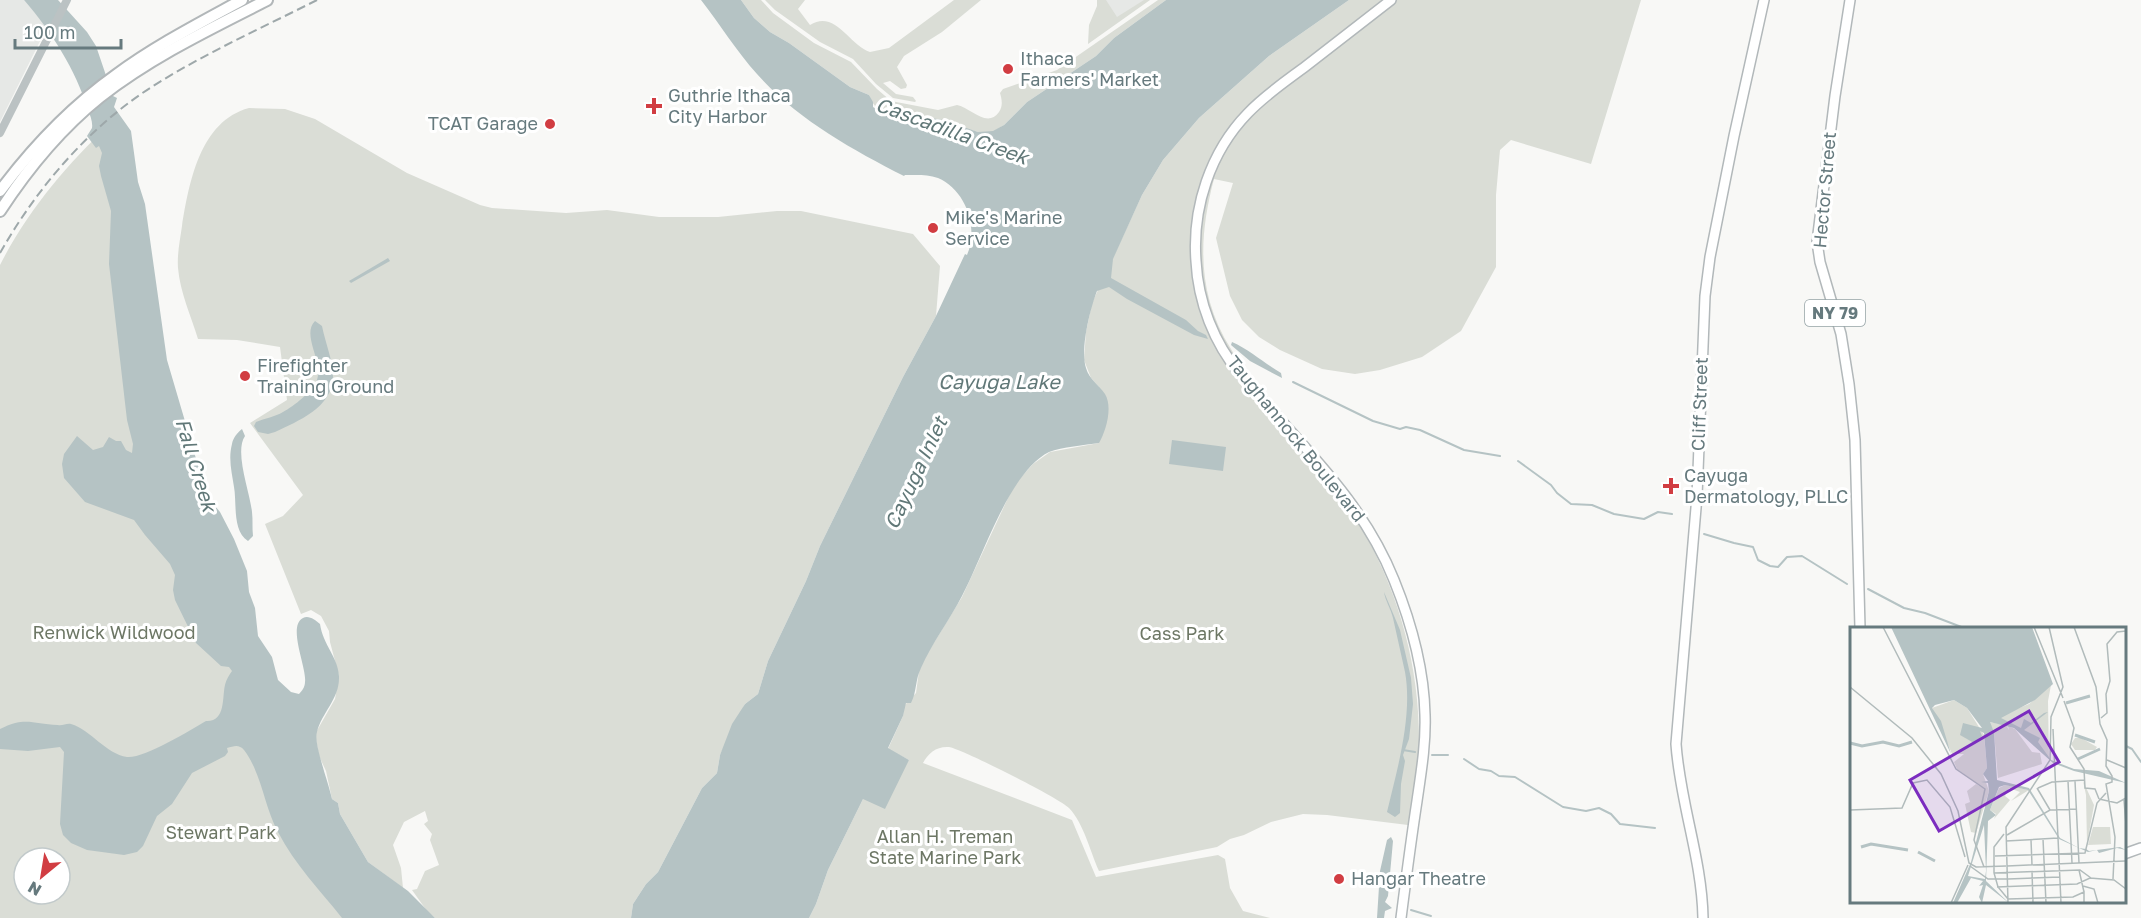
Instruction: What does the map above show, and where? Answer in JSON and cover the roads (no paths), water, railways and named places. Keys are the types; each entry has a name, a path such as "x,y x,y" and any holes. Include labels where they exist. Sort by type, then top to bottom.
{"highway":[{"path":"128,72 242,0"},
{"path":"0,191 26,158 64,124 99,87 267,0"},
{"path":"0,211 64,124"}],"main road":[{"name":"Taughannock Boulevard","path":"1391,0 1263,99 1233,131 1218,153 1205,186 1198,217 1195,253 1203,303 1222,348 1240,374 1308,449 1353,504 1379,548 1404,609 1419,667 1425,721 1401,918"},
{"name":"Cliff Street","path":"1703,918 1700,876 1680,784 1676,744 1697,496 1702,321 1710,257 1764,0"},
{"name":"Hector Street","path":"1850,0 1835,96 1817,242 1850,384 1855,440 1860,627"},
{"path":"2126,853 2141,848"}],"street":[{"path":"0,133 67,1"}],"water":[{"name":"Fall Creek","path":"24,0 58,0 87,32 96,46 113,96 117,98 114,107 131,131 138,182 145,204 167,360 207,496 220,512 247,571 258,636 272,657 278,680 291,692 299,694 304,686 305,676 297,638 299,622 307,617 320,624 339,676 337,692 319,725 316,737 332,799 338,803 340,814 368,862 408,891 435,918 342,918 285,844 273,822 255,769 240,747 227,748 228,752 225,756 192,773 172,804 157,816 143,846 137,852 124,855 87,850 71,843 63,835 60,824 64,752 60,747 28,751 0,749 0,729 16,723 29,722 71,724 119,755 127,757 144,753 217,717 222,708 225,683 232,671 229,667 221,666 196,643 175,600 173,590 175,575 170,564 134,520 85,502 64,478 62,464 64,454 77,436 93,450 103,447 109,437 121,441 126,450 132,453 133,444 127,420 109,264 111,211 99,166 102,153 99,146 96,148 87,136 92,123 70,66 44,25"},
{"name":"Cayuga Lake","path":"701,0 741,0 754,18 770,32 850,87 869,95 873,107 893,119 913,115 943,120 978,132 993,131 1004,125 1027,102 1096,56 1114,38 1166,0 1349,0 1269,56 1199,118 1163,160 1142,195 1113,259 1111,278 1186,320 1208,339 1194,335 1109,287 1097,291 1091,308 1084,360 1089,375 1107,399 1108,419 1102,438 1099,443 1049,452 1035,462 1021,477 1009,496 962,596 925,659 919,672 913,699 911,703 906,703 903,716 888,748 909,760 885,809 863,799 828,870 809,918 631,918 633,904 646,884 658,872 702,788 717,773 720,755 732,724 745,704 758,694 768,661 820,546 965,254 967,255 971,233 970,222 963,201 948,184 930,176 904,176 845,144 789,105 749,65"},
{"path":"388,258 390,261 351,283 349,281"},
{"path":"315,321 322,326 332,364 333,377 327,397 312,412 294,423 268,434 258,432 254,426 256,422 280,414 307,394 315,385 318,365 310,334"},
{"path":"1232,342 1281,373 1282,378 1250,361 1231,345"},
{"path":"242,429 245,436 242,443 242,462 252,515 253,536 248,541 239,531 237,524 230,461 233,440"},
{"path":"1172,440 1226,447 1223,471 1169,464"},
{"path":"1384,592 1400,630 1411,678 1413,704 1409,739 1403,755 1405,761 1400,813 1395,817 1387,812 1403,743 1407,689 1393,618"},
{"path":"1391,837 1393,841 1388,896 1385,902 1392,908 1385,911 1384,918 1377,918 1380,871 1387,840"}],"waterway":[{"path":"1293,382 1373,421 1400,429 1406,427 1420,430 1464,450 1500,456"},
{"path":"1518,461 1551,485 1571,504 1592,505 1614,514 1644,519 1658,512 1672,514"},
{"path":"1704,534 1753,547 1758,560 1770,566 1778,567 1787,557 1802,556 1847,584"},
{"path":"1868,589 1904,608 1925,613 1961,627"},
{"path":"2126,746 2132,749 2141,762"},
{"path":"1403,750 1415,752"},
{"path":"1432,755 1448,755"},
{"path":"1464,759 1479,769 1491,771 1499,776 1515,777 1563,807 1586,811 1599,808 1611,814 1620,824 1655,828"},
{"path":"1411,910 1431,916"}],"railway":[{"path":"0,253 47,183 85,141 127,104 191,64 317,0"}],"place":[{"name":"Ithaca Farmers' Market","path":"1008,69"},
{"name":"Guthrie Ithaca City Harbor","path":"654,106"},
{"name":"TCAT Garage","path":"550,124"},
{"name":"Mike's Marine Service","path":"933,228"},
{"name":"Firefighter Training Ground","path":"245,376"},
{"name":"Cayuga Dermatology, PLLC","path":"1671,486"},
{"name":"Hangar Theatre","path":"1339,879"}],"water label":[{"name":"Cascadilla Creek","path":"952,131"},
{"name":"Cayuga Inlet","path":"916,473"}],"park label":[{"name":"Renwick Wildwood","path":"114,633"},
{"name":"Cass Park","path":"1182,634"},
{"name":"Stewart Park","path":"221,833"},
{"name":"Allan H. Treman State Marine Park","path":"945,847"}]}
